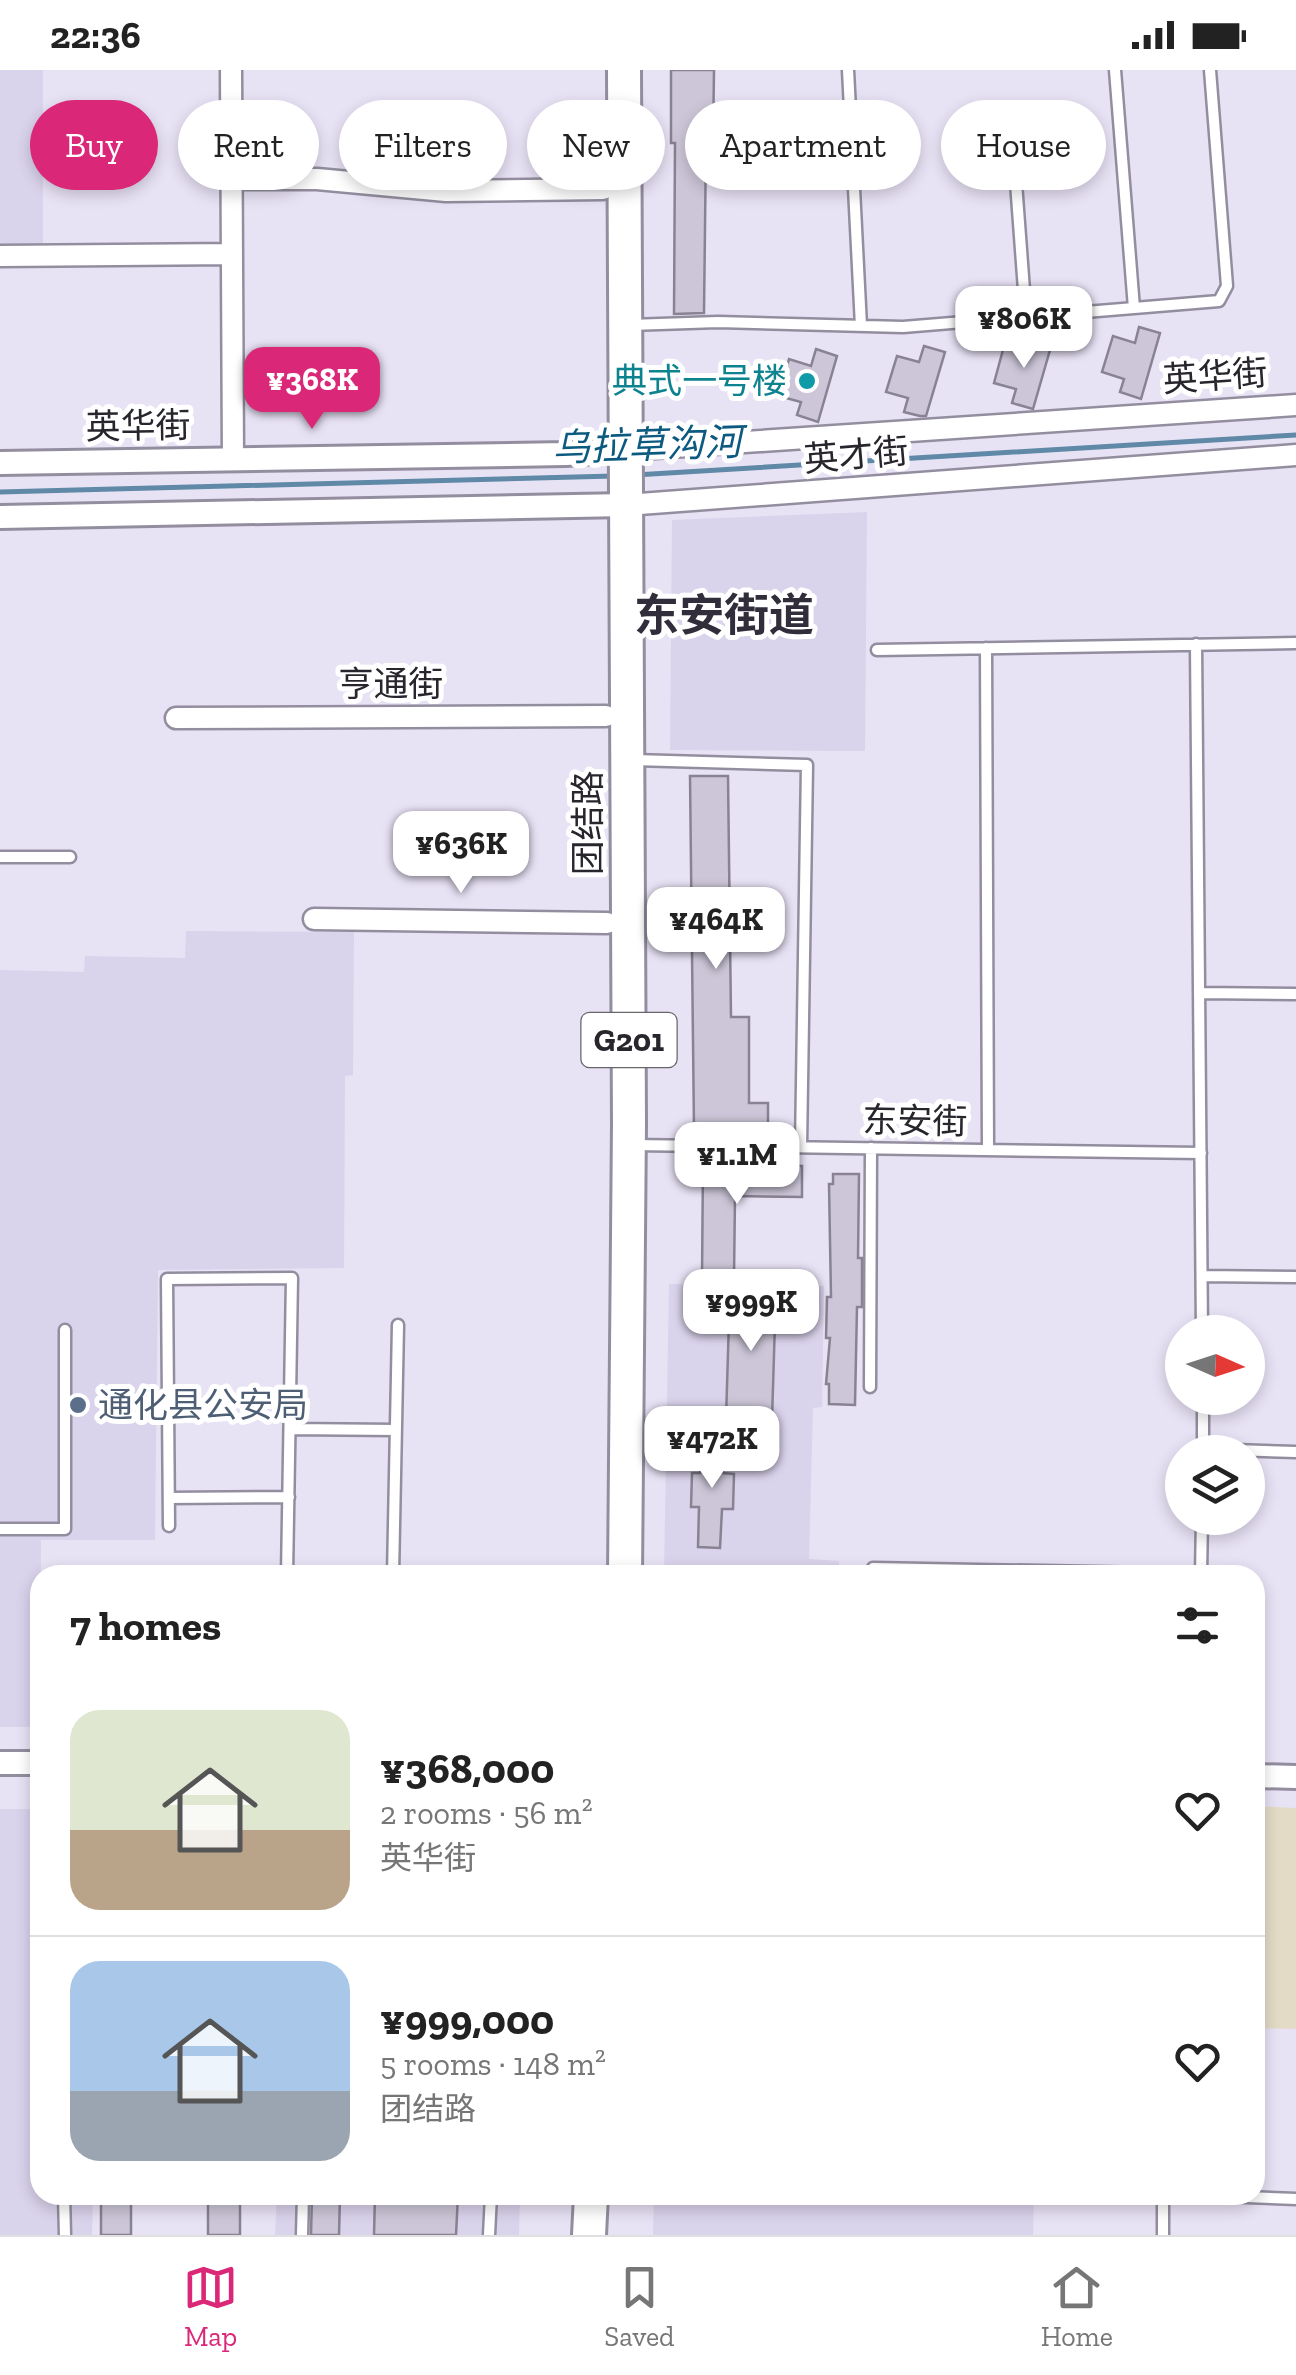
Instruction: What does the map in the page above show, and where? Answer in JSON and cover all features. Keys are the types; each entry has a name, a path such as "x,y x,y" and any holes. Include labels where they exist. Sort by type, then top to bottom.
{"highway":[{"name":"团结路","path":"602,70 602,100"},
{"name":"团结路","path":"615,451 626,326 624,70"},
{"name":"团结路","path":"603,190 628,760 625,1565"},
{"name":"团结路","path":"604,1565 606,716 616,506"},
{"path":"589,2235 590,2205"},
{"path":"611,2235 612,2205"}],"street":[{"path":"231,70 231,100"},
{"path":"319,180 446,191 527,190"},
{"path":"232,190 233,460"},
{"path":"0,256 232,254"},
{"name":"英华街","path":"0,463 615,451 1296,405"},
{"name":"英才街","path":"0,518 616,506 1296,455"},
{"name":"亨通街","path":"176,718 606,716"},
{"path":"314,919 607,924"},
{"path":"0,1763 30,1763"},
{"path":"1265,1776 1296,1777"}],"lane":[{"path":"848,70 861,326"},
{"path":"1115,70 1134,308"},
{"path":"626,326 718,322 903,327 1219,301 1227,286 1210,70"},
{"path":"1017,190 1026,316"},
{"path":"1196,644 1202,1315"},
{"path":"877,650 1296,644"},
{"path":"986,648 988,1150"},
{"path":"628,760 807,765 801,1147"},
{"path":"0,857 70,856"},
{"path":"1199,993 1296,994"},
{"name":"东安街","path":"629,1145 1200,1153"},
{"path":"870,1387 871,1148"},
{"path":"1202,1276 1296,1277"},
{"path":"169,1526 168,1279 292,1278 287,1565"},
{"path":"394,1565 398,1325"},
{"path":"0,1529 65,1529 65,1330"},
{"path":"290,1428 396,1430"},
{"path":"1265,1452 1296,1452"},
{"path":"169,1498 288,1498"},
{"path":"1201,1565 1202,1535"},
{"path":"1265,2198 1296,2199"},
{"path":"64,2205 64,2235"},
{"path":"302,2235 303,2205"},
{"path":"489,2235 490,2205"},
{"path":"1162,2235 1164,2205"}],"shaded area":[{"path":"0,70 43,70 43,100 30,100 30,190 43,190 43,247 0,247"},
{"path":"867,512 865,751 670,750 672,520"},
{"path":"186,931 354,932 353,1075 345,1076 344,1268 158,1270 155,1540 41,1540 41,1565 30,1565 30,1727 0,1727 0,970 84,972 85,956 185,958"},
{"path":"669,1284 824,1286 822,1407 813,1408 809,1559 839,1561 839,1565 664,1565"},
{"path":"1265,1806 1296,1808 1296,2029 1265,2028"},
{"path":"0,1809 30,1809 30,2205 93,2205 92,2235 0,2235"},
{"path":"276,2205 520,2205 519,2235 275,2235"},
{"path":"654,2205 1034,2205 1033,2235 653,2235"}],"building":[{"path":"671,70 714,70 714,100 685,100 685,190 705,190 704,313 674,314 675,143 671,143"},
{"path":"1139,327 1160,333 1141,399 1120,392 1124,379 1102,372 1113,336 1135,343"},
{"path":"1031,337 1052,343 1033,409 1012,403 1016,389 994,383 1004,346 1026,353"},
{"path":"924,346 945,352 926,416 920,416 904,412 908,398 886,392 897,356 919,362"},
{"name":"典式一号楼","path":"816,349 837,356 818,422 797,415 801,402 779,396 789,359 811,366"},
{"path":"690,776 728,776 731,1017 749,1017 749,1103 768,1103 768,1129 694,1129"},
{"path":"703,1164 802,1166 802,1197 735,1196 734,1279 702,1278"},
{"path":"833,1174 859,1174 862,1307 857,1307 855,1405 829,1404 826,1384 830,1338 826,1338 827,1297 831,1297 829,1184 833,1184"},
{"path":"730,1287 776,1289 772,1420 726,1419"},
{"path":"702,1435 724,1436 723,1473 734,1474 733,1509 722,1509 720,1548 698,1547 699,1507 691,1507 692,1473 700,1473"},
{"path":"101,2205 131,2205 131,2235 101,2235"},
{"path":"208,2205 240,2205 240,2235 208,2235"},
{"path":"312,2205 340,2205 339,2235 311,2235"},
{"path":"375,2205 458,2205 456,2235 374,2235"}],"waterway":[{"name":"乌拉草沟河","path":"635,475 1296,435"},
{"name":"乌拉草沟河","path":"0,492 614,476"}],"place":[{"name":"典式一号楼","path":"807,381"},
{"name":"通化县公安局","path":"78,1405"}],"district":[{"name":"东安街道","path":"724,616"}]}
